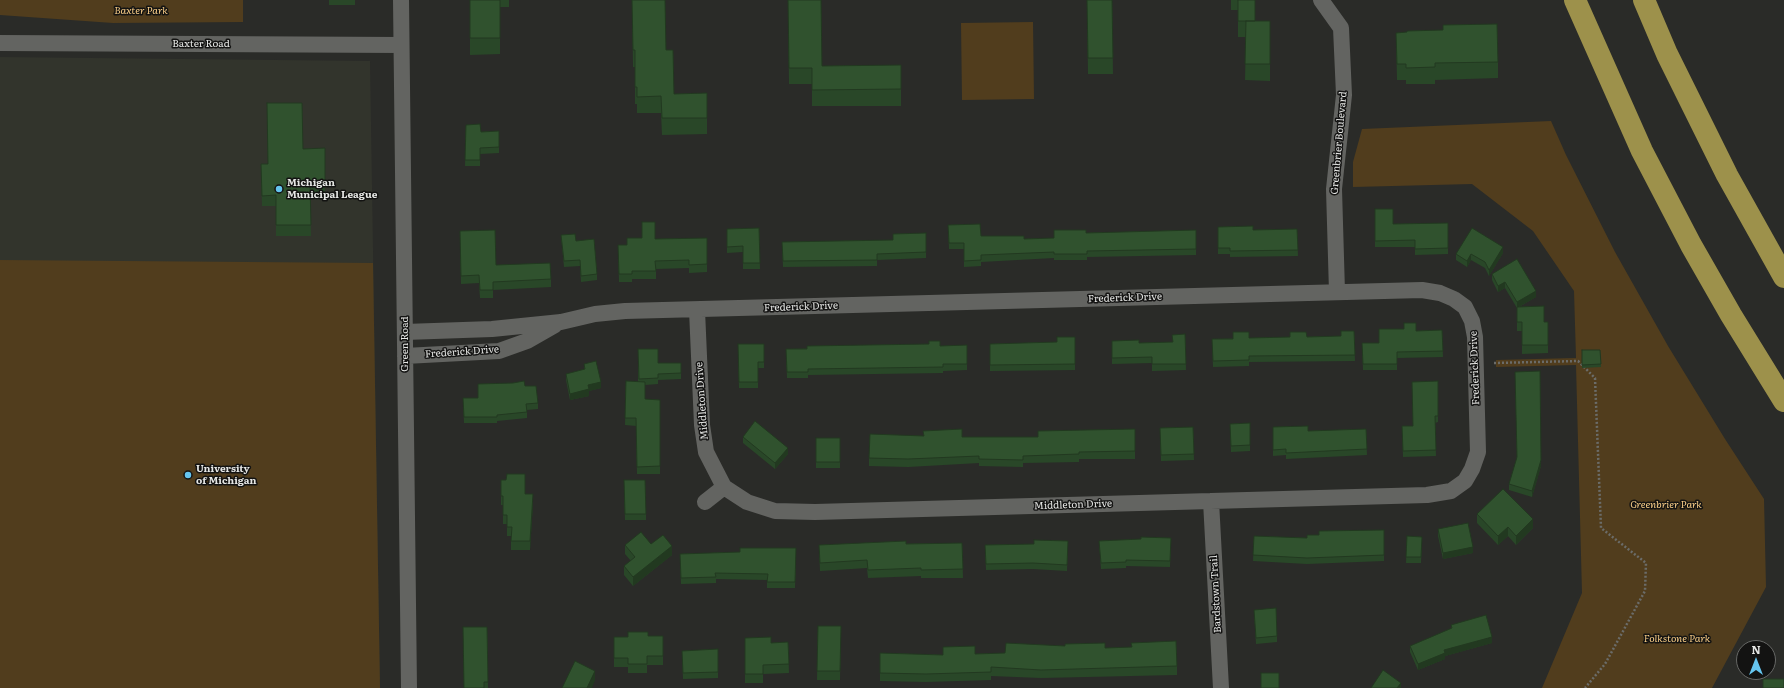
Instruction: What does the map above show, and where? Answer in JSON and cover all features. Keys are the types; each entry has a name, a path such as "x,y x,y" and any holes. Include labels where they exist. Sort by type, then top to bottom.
{"highway":[{"path":"1575,0 1642,151 1731,315 1784,401"},
{"path":"1644,0 1667,54 1727,175 1784,277"}],"street":[{"name":"Green Road","path":"401,0 409,688"},
{"name":"Greenbrier Boulevard","path":"1321,0 1341,28 1344,95 1334,189 1337,292"},
{"name":"Baxter Road","path":"0,43 401,45"},
{"name":"Frederick Drive","path":"405,332 492,329 561,322 595,314 625,311 1422,290 1440,293 1454,299 1465,307 1472,321 1475,337 1478,452 1472,469 1465,481 1451,491 1427,495"},
{"name":"Middleton Drive","path":"697,310 702,425 706,452 724,487 747,502 775,511 815,512 1427,495"},
{"name":"Frederick Drive","path":"405,356 499,351 527,341 561,322"},
{"path":"705,502 724,487"},
{"name":"Bardstown Trail","path":"1212,501 1221,688"}],"path":[{"path":"1494,363 1578,361 1595,378 1601,528 1646,563 1645,591 1605,664 1585,688"}],"shaded area":[{"name":"University of Michigan","path":"0,57 370,61 380,688 0,688"}],"green space":[{"name":"Baxter Park","path":"0,0 243,0 243,22 113,23 0,15"},
{"path":"1033,22 1034,99 962,100 961,23"},
{"name":"Greenbrier Park","path":"1551,121 1566,155 1615,252 1668,346 1764,499 1766,587 1738,640 1736,640 1736,643 1712,688 1542,688 1582,593 1576,365 1496,367 1496,360 1576,358 1574,291 1533,231 1472,184 1353,187 1353,162 1362,129"},
{"name":"University of Michigan","path":"0,260 373,263 380,688 0,688"}],"building":[{"path":"470,0 500,0 500,38 470,38"},
{"path":"632,0 665,0 666,50 673,50 674,94 707,93 707,118 662,118 661,96 637,97 637,87 635,87 635,50 633,50"},
{"path":"788,0 821,0 822,66 901,65 901,89 812,90 812,68 789,68"},
{"path":"1087,0 1112,0 1113,58 1088,58"},
{"path":"1238,0 1255,0 1255,21 1238,21"},
{"path":"1246,21 1270,21 1270,64 1245,64"},
{"path":"1497,24 1498,62 1435,63 1435,67 1406,68 1406,64 1397,64 1396,33 1407,31 1443,30 1443,25"},
{"name":"Michigan Municipal League","path":"267,103 302,103 303,149 325,148 325,182 310,183 311,225 276,225 276,195 262,196 261,164 268,164"},
{"path":"480,124 481,132 499,131 499,147 480,148 480,160 465,160 466,125"},
{"path":"1375,209 1393,209 1393,224 1448,223 1448,248 1415,249 1415,240 1375,241"},
{"path":"642,222 655,222 655,239 707,238 707,264 689,265 689,260 655,261 656,271 632,271 632,274 619,274 618,245 627,245 627,238 642,238"},
{"path":"980,224 981,236 1024,236 1024,239 1054,238 1054,230 1086,230 1086,233 1196,230 1196,249 1087,251 1087,254 1054,254 1054,252 981,255 981,260 964,261 964,243 949,243 948,225"},
{"path":"1253,226 1253,230 1297,229 1298,250 1230,251 1230,248 1218,248 1218,227"},
{"path":"759,228 760,263 743,263 743,246 727,247 727,229"},
{"path":"1472,228 1503,247 1489,270 1485,262 1471,254 1467,261 1456,254"},
{"path":"495,230 496,265 550,263 551,279 493,282 493,290 480,290 479,275 461,276 460,231"},
{"path":"926,233 926,252 877,254 877,260 783,261 782,242 893,240 893,234"},
{"path":"575,234 576,241 594,239 597,274 581,276 580,260 564,261 561,235"},
{"path":"1517,259 1536,291 1517,302 1505,282 1498,286 1492,274"},
{"path":"1544,306 1544,322 1548,322 1548,345 1522,345 1522,322 1517,322 1517,307"},
{"path":"1404,323 1416,323 1416,331 1442,330 1443,351 1397,352 1397,364 1363,364 1362,343 1379,343 1379,329 1404,329"},
{"path":"1341,331 1354,331 1355,355 1249,356 1249,360 1213,361 1212,339 1233,339 1233,332 1249,332 1249,338 1290,337 1290,332 1306,332 1307,337 1341,336"},
{"path":"1185,334 1186,364 1152,364 1152,357 1112,358 1112,341 1139,340 1139,343 1173,342 1172,335"},
{"path":"1057,337 1075,337 1075,364 990,365 990,344 1057,342"},
{"path":"929,341 940,341 940,346 967,345 967,364 943,364 943,367 808,369 808,372 787,372 786,349 807,349 807,346 929,344"},
{"path":"738,344 764,344 764,362 758,362 758,382 739,382"},
{"path":"638,349 658,349 658,363 681,363 681,373 658,374 658,378 639,379"},
{"path":"1582,350 1600,350 1601,364 1582,365"},
{"path":"596,361 601,382 588,385 589,389 570,394 566,374 585,369 584,364"},
{"path":"1540,371 1541,460 1532,491 1509,484 1517,457 1515,372"},
{"path":"524,381 525,386 536,386 538,403 526,404 527,412 497,415 497,417 464,417 463,398 478,398 478,384 513,383"},
{"path":"626,381 645,382 645,399 660,400 660,466 637,467 636,418 625,418"},
{"path":"1438,381 1438,416 1435,416 1436,450 1403,451 1402,426 1413,426 1412,382"},
{"path":"755,421 788,448 775,463 743,437"},
{"path":"1250,423 1250,445 1231,446 1230,424"},
{"path":"1308,426 1308,431 1366,429 1367,449 1286,453 1286,449 1273,450 1273,427"},
{"path":"1193,427 1194,454 1161,455 1160,428"},
{"path":"962,429 962,437 1038,437 1038,431 1135,429 1135,451 1079,452 1079,454 1023,456 1023,460 979,459 979,456 908,459 869,458 870,434 924,436 923,431"},
{"path":"816,438 840,438 840,462 816,462"},
{"path":"507,474 525,474 525,494 533,494 530,541 511,541 512,527 507,527 507,515 503,515 503,496 501,496 501,480 506,480"},
{"path":"624,480 645,480 646,514 625,514"},
{"path":"1503,489 1533,519 1516,536 1508,527 1498,536 1477,514"},
{"path":"1468,523 1473,547 1443,553 1438,529"},
{"path":"1384,530 1384,555 1307,558 1253,555 1254,536 1307,538 1307,535 1319,535 1319,531"},
{"path":"641,532 651,544 663,535 672,546 633,577 624,566 635,557 625,545"},
{"path":"1407,536 1422,537 1421,557 1406,557"},
{"path":"1141,537 1171,538 1170,561 1126,560 1126,562 1101,563 1099,541 1141,539"},
{"path":"1034,540 1068,541 1067,565 1033,563 986,564 985,545 1034,544"},
{"path":"906,541 906,544 962,543 963,569 921,570 921,568 868,570 867,560 820,563 819,545"},
{"path":"740,548 796,548 795,582 767,582 768,574 715,573 716,577 681,578 680,554 740,552"},
{"path":"1276,608 1277,636 1256,638 1254,610"},
{"path":"1486,615 1492,637 1444,650 1445,653 1418,664 1410,646 1452,628 1451,625"},
{"path":"818,626 841,626 840,671 817,671"},
{"path":"463,627 487,627 488,682 484,682 484,688 464,688"},
{"path":"628,632 648,632 648,636 663,636 663,656 647,656 647,664 628,664 628,658 614,658 614,637 628,637"},
{"path":"771,637 771,643 788,642 789,664 763,665 763,674 745,674 745,638"},
{"path":"1176,641 1177,666 1041,670 991,667 991,672 926,674 880,673 880,653 943,655 943,647 975,646 975,654 1005,653 1006,643 1065,646 1065,644 1105,643 1105,648 1132,647 1131,643"},
{"path":"718,649 718,672 683,673 682,651"},
{"path":"575,661 595,671 587,688 562,688"},
{"path":"1383,670 1401,683 1397,688 1371,688"},
{"path":"1261,673 1279,673 1279,688 1261,688"},
{"path":"1784,679 1784,688 1763,688 1763,680"}],"place":[{"name":"Michigan Municipal League","path":"279,189"},
{"name":"University of Michigan","path":"188,475"}],"park label":[{"name":"Folkstone Park","path":"1677,639"}]}
